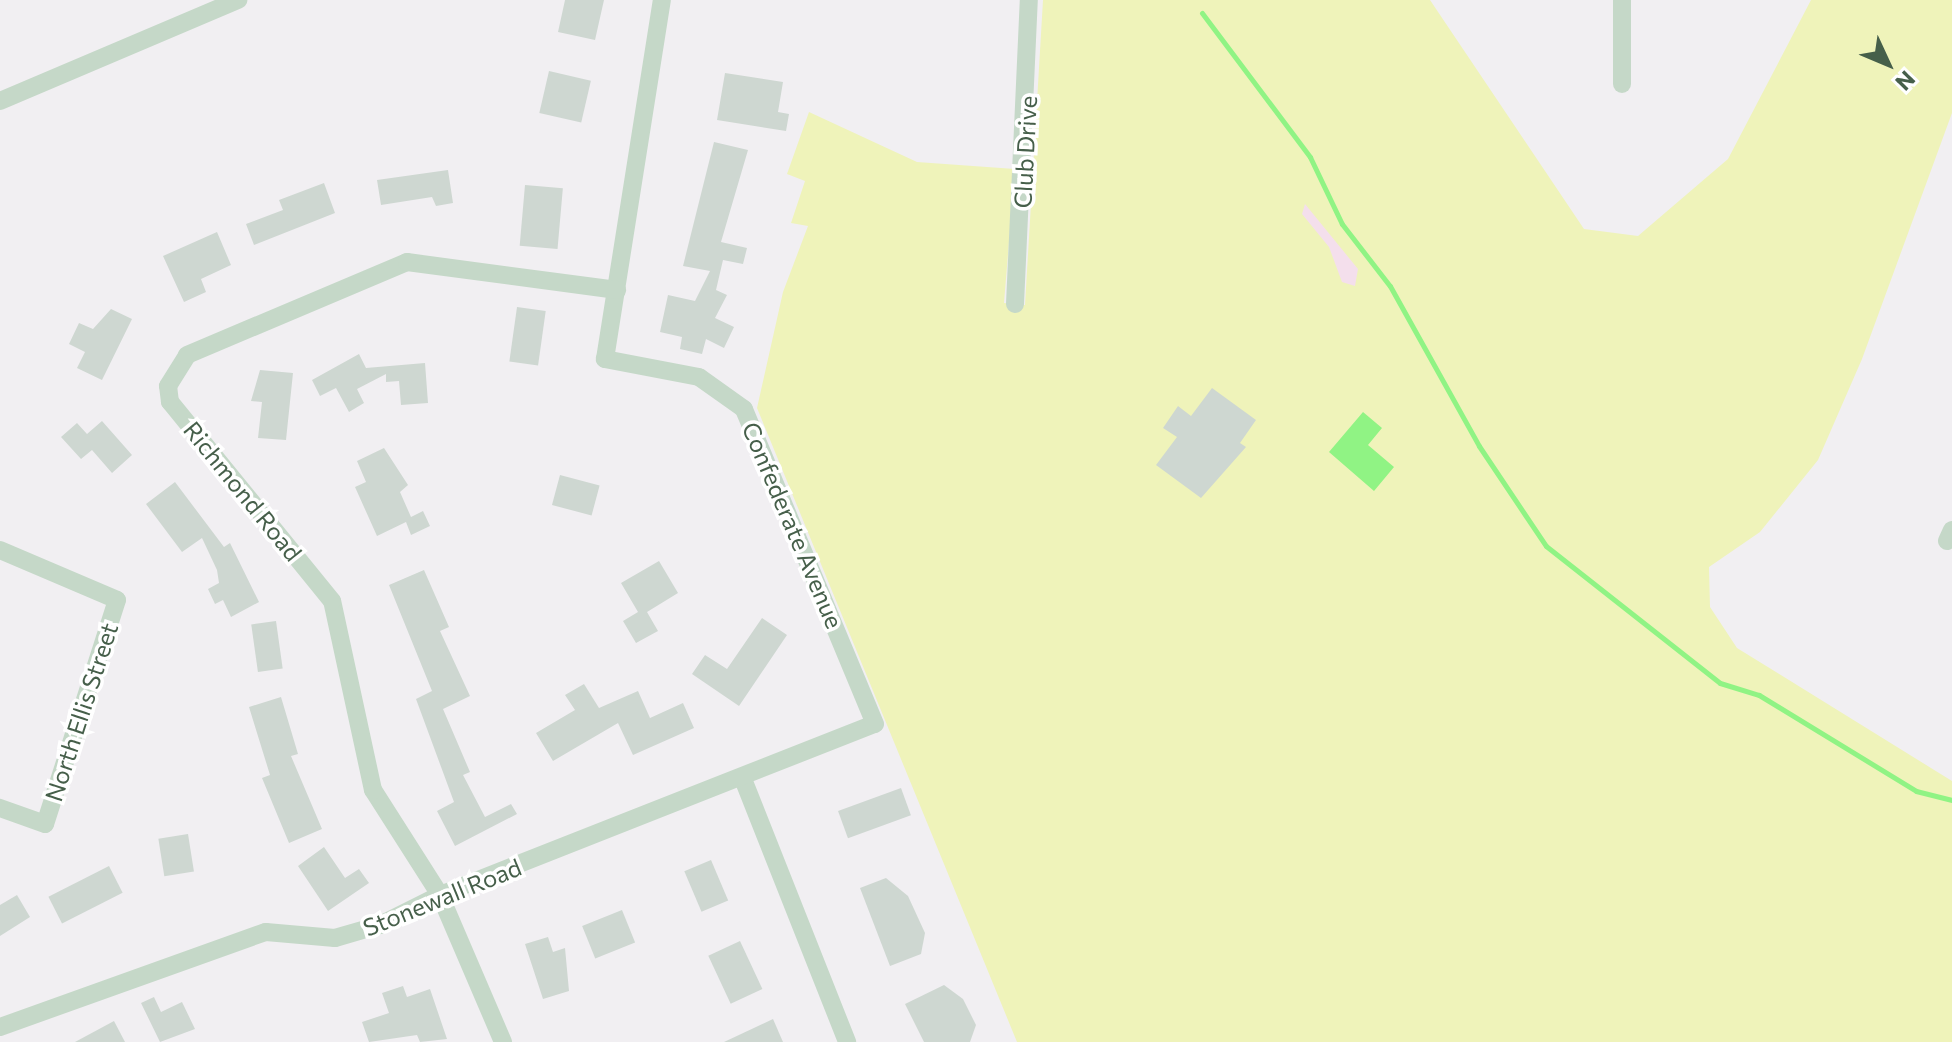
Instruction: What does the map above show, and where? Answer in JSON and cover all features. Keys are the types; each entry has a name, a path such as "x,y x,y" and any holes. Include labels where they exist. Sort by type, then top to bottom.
{"street":[{"path":"0,101 238,0"},
{"name":"Confederate Avenue","path":"662,0 605,359 699,377 729,393 750,417 875,724 743,779"},
{"name":"Club Drive","path":"1015,304 1029,0"},
{"path":"1622,0 1622,84"},
{"name":"Richmond Road","path":"503,1042 440,895 373,790 332,601 170,402 168,386 187,355 407,262 617,290"},
{"name":"North Ellis Street","path":"0,550 117,600 45,824 0,808"},
{"path":"743,779 847,1042"},
{"name":"Stonewall Road","path":"0,1027 266,932 335,938 380,925 440,895 743,779"}],"shaded area":[{"path":"1043,0 1430,0 1584,229 1638,236 1728,159 1811,0 1952,0 1952,113 1862,359 1818,460 1760,532 1709,567 1710,607 1737,648 1952,781 1952,1042 1017,1042 757,408 783,292 808,226 791,223 805,181 787,174 809,112 917,162 1015,169 1004,303 1025,305"},
{"path":"1363,412 1382,428 1368,445 1394,467 1374,491 1329,452"}],"sand":[{"path":"1305,204 1358,269 1355,286 1342,282 1329,247 1302,214"}],"building":[{"path":"565,0 604,0 595,40 558,32"},
{"path":"549,71 591,81 581,123 539,113"},
{"path":"725,73 783,82 778,112 789,114 786,131 717,120"},
{"path":"714,142 748,150 721,242 747,248 743,264 723,260 716,290 727,295 715,318 734,327 724,348 706,339 702,354 680,349 682,337 660,332 668,295 695,301 710,271 683,266"},
{"path":"448,170 453,203 436,206 432,197 381,205 377,180"},
{"path":"324,183 335,213 254,245 246,224 283,210 279,200"},
{"path":"525,185 563,188 558,249 520,246"},
{"path":"217,232 231,265 201,279 206,292 184,302 163,256"},
{"path":"517,307 546,311 538,366 509,361"},
{"path":"111,309 132,319 102,380 77,368 85,352 69,344 79,323 93,329"},
{"path":"359,354 366,368 425,363 428,403 401,405 399,381 386,382 386,374 357,389 364,403 349,412 336,388 320,396 312,380"},
{"path":"260,370 293,373 286,440 258,438 262,402 251,401"},
{"path":"1212,388 1256,420 1240,443 1246,447 1201,498 1156,465 1177,437 1163,428 1178,406 1191,416"},
{"path":"102,421 132,455 112,473 92,450 81,459 61,437 77,423 87,434"},
{"path":"384,448 408,485 400,492 411,517 423,511 430,526 411,535 406,522 377,536 355,487 366,482 357,461"},
{"path":"560,475 600,486 592,516 552,505"},
{"path":"175,482 224,547 230,543 259,602 231,617 223,600 215,604 208,589 219,583 217,570 202,538 182,552 146,504"},
{"path":"659,561 678,593 647,612 658,631 636,643 623,621 638,612 621,583"},
{"path":"424,570 449,627 440,631 470,696 443,709 470,772 463,775 485,817 511,804 517,814 455,846 437,811 454,802 416,699 432,691 389,585"},
{"path":"762,618 787,635 739,706 692,674 705,655 727,669"},
{"path":"276,621 283,669 258,672 251,624"},
{"path":"584,684 599,708 638,691 650,718 683,703 694,728 633,755 618,723 553,761 536,733 575,710 565,695"},
{"path":"281,697 298,754 291,756 322,829 289,843 262,778 270,775 249,707"},
{"path":"901,788 911,815 848,838 838,811"},
{"path":"188,834 194,872 164,876 158,839"},
{"path":"324,847 345,878 359,869 369,883 328,911 298,866"},
{"path":"711,860 728,901 701,912 684,871"},
{"path":"109,866 123,893 62,924 48,897"},
{"path":"886,878 908,896 925,933 921,954 890,966 860,888"},
{"path":"17,895 30,917 0,936 0,905"},
{"path":"622,910 635,942 595,959 582,926"},
{"path":"548,937 553,952 565,948 569,991 543,999 525,944"},
{"path":"740,941 762,989 731,1004 708,956"},
{"path":"944,985 963,999 976,1025 970,1042 924,1042 905,1004"},
{"path":"403,986 407,997 430,989 447,1039 420,1042 417,1035 369,1042 362,1022 389,1013 382,993"},
{"path":"154,997 161,1012 182,1002 195,1029 160,1042 141,1003"},
{"path":"773,1019 783,1042 724,1042"},
{"path":"114,1021 125,1042 75,1042"}],"waterway":[{"path":"1202,13 1310,157 1342,224 1390,286 1479,446 1546,546 1720,683 1759,695 1916,791 1952,800"}]}
